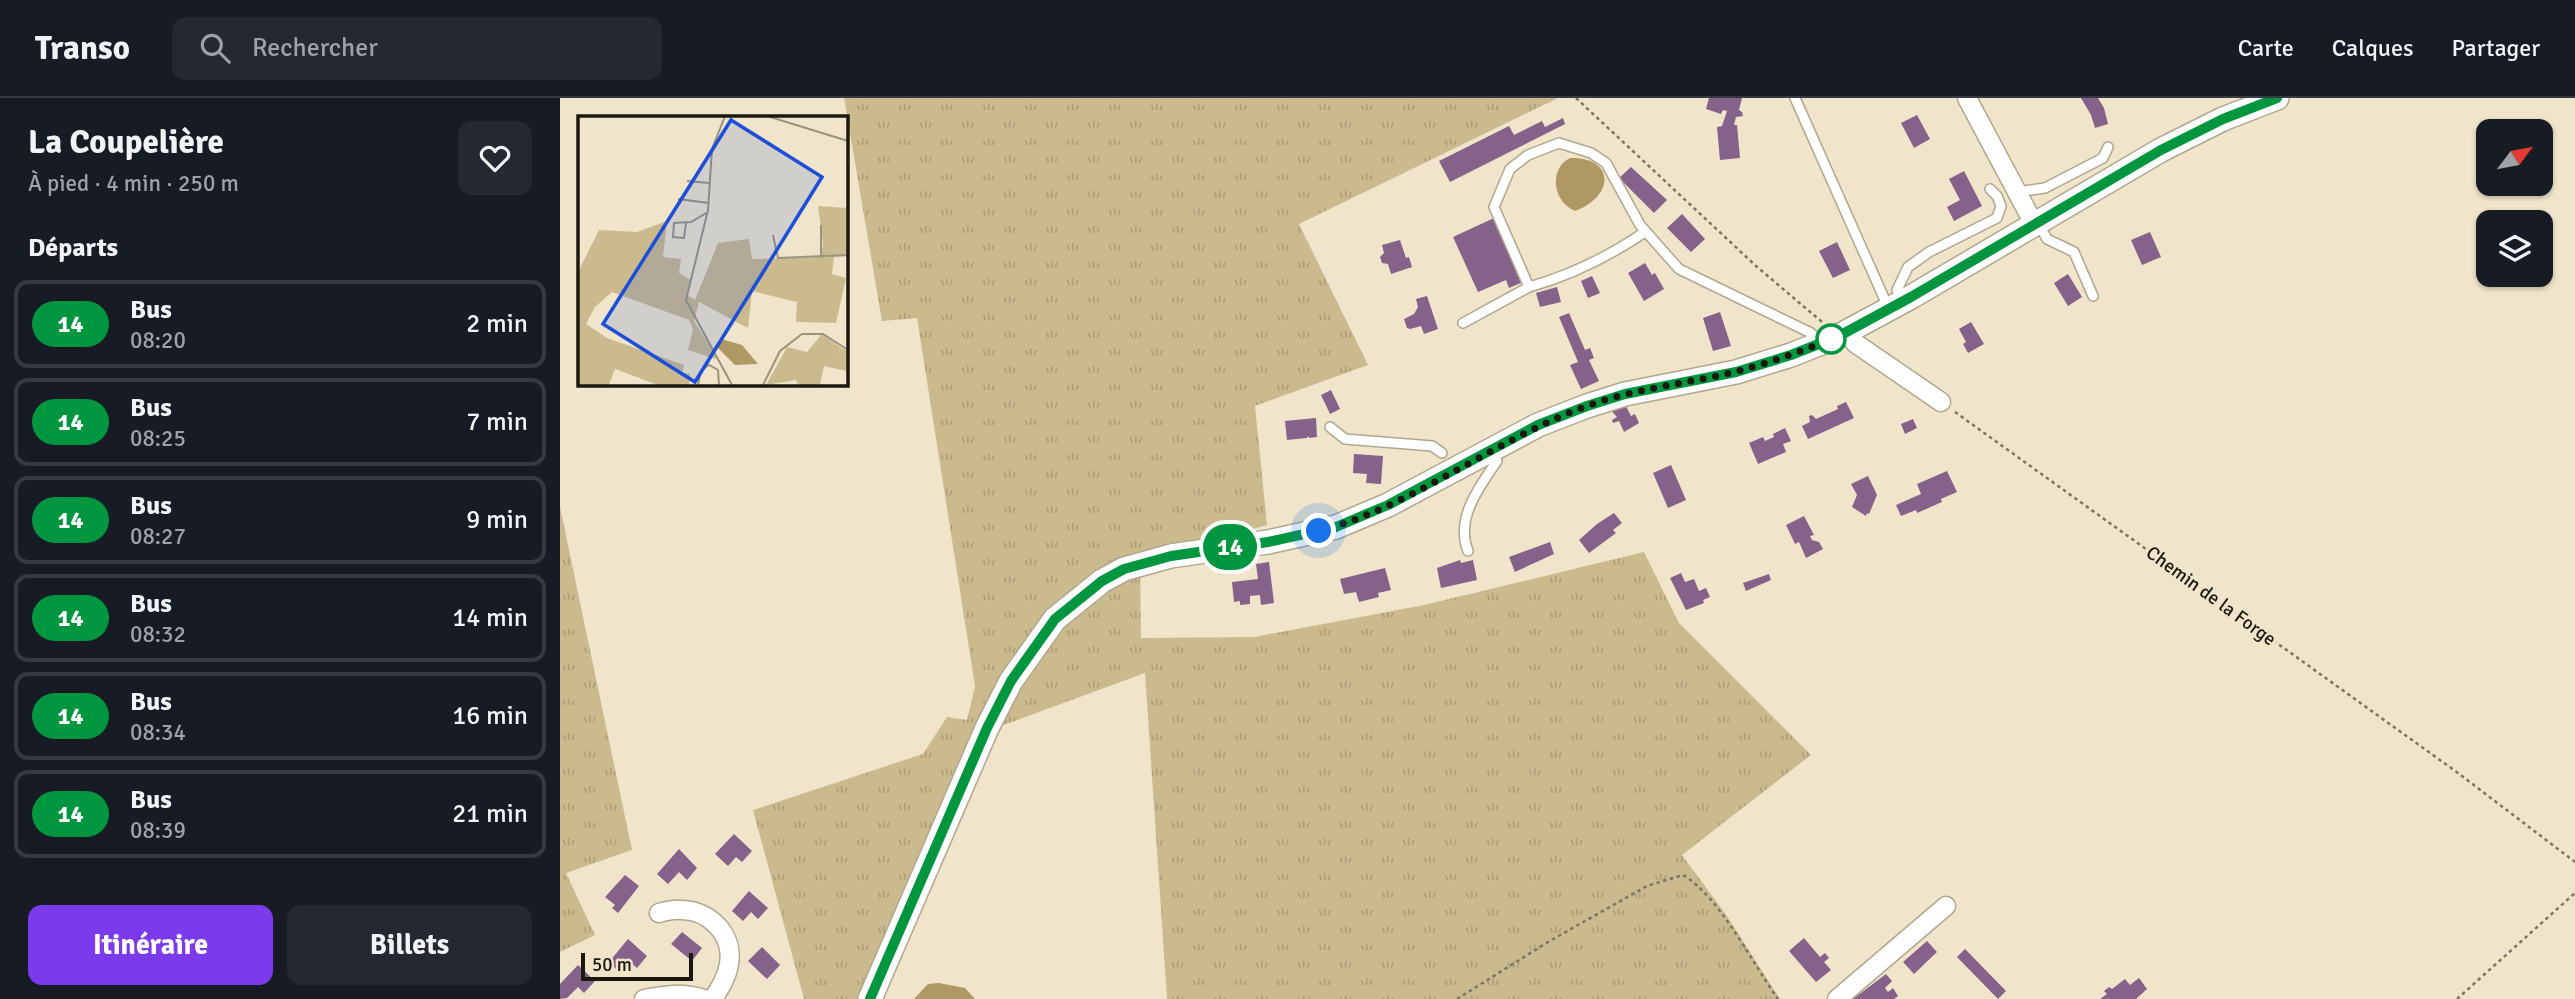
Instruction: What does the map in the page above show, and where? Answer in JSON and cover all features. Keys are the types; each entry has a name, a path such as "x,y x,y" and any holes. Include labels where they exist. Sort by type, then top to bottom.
{"street":[{"path":"1967,98 2036,223"},
{"path":"870,999 987,728 1011,681 1055,619 1102,581 1124,569 1171,556 1268,542 1336,527 1388,505 1538,425 1587,406 1625,394 1736,372 1836,337 1896,305 2161,150 2223,119 2277,98"},
{"path":"1836,337 1855,343 1941,402"},
{"path":"1837,999 1946,906"},
{"path":"659,913 678,909 690,911 706,916 721,928 730,955 729,967 713,999"},
{"path":"644,999 689,994 704,999"}],"lane":[{"path":"1795,98 1896,305"},
{"path":"1529,287 1494,207 1510,169 1528,155 1559,143 1591,153 1606,163 1645,232 1679,269 1811,333 1836,337"},
{"path":"2017,192 2045,188 2103,158 2108,147"},
{"path":"1896,305 1897,290 1908,267 1929,252 1997,218 2001,206 1990,189"},
{"path":"2036,223 2047,239 2074,252 2093,296"},
{"path":"1463,323 1529,287 1562,278 1597,262 1645,232"},
{"path":"1330,427 1345,439 1432,446 1442,453"},
{"path":"1468,551 1462,537 1469,509 1478,488 1497,461"}],"path":[{"path":"1576,98 1836,337"},
{"name":"Chemin de la Forge","path":"1941,402 2458,773 2575,862"},
{"path":"1457,999 1548,942 1647,886 1683,876 1695,882 1724,917 1778,999"},
{"path":"2458,999 2575,893"}],"green space":[{"path":"844,98 1558,98 1299,224 1368,365 1255,406 1267,525 1140,562 1141,638 1254,637 1424,605 1644,552 1679,623 1811,755 1682,855 1727,916 1780,999 1167,999 1145,673 998,727 860,999 804,999 753,810 923,754 947,717 967,720 975,686 917,318 882,321"},
{"path":"560,507 632,850 566,873 595,935 560,952"}],"shaded area":[{"path":"1570,158 1585,159 1595,164 1602,170 1604,178 1603,187 1597,196 1575,211 1562,200 1556,185 1558,170"},
{"path":"939,983 965,988 975,999 914,999 928,984"}],"building":[{"path":"1709,98 1742,98 1739,110 1743,116 1736,117 1734,125 1737,125 1740,158 1720,160 1717,127 1722,126 1727,111 1723,110 1721,114 1706,109"},
{"path":"2081,98 2098,98 2108,124 2095,128"},
{"path":"1917,115 1930,139 1914,148 1901,123"},
{"path":"1563,118 1565,124 1450,182 1439,161 1509,126 1514,135 1542,121 1545,127"},
{"path":"1631,167 1667,200 1654,213 1619,178"},
{"path":"1964,171 1982,206 1954,221 1947,207 1960,200 1949,179"},
{"path":"1682,214 1705,239 1691,252 1667,228"},
{"path":"1494,218 1523,282 1509,288 1506,280 1478,292 1453,237"},
{"path":"2150,232 2161,257 2142,265 2131,240"},
{"path":"1400,240 1412,267 1391,274 1388,264 1382,263 1380,257 1384,253 1382,245"},
{"path":"1837,242 1850,270 1833,278 1819,251"},
{"path":"1645,263 1652,275 1655,273 1664,289 1644,301 1628,273"},
{"path":"2068,274 2082,297 2068,306 2054,283"},
{"path":"1592,276 1600,293 1588,298 1581,281"},
{"path":"1557,287 1561,302 1540,307 1536,293"},
{"path":"1427,296 1438,329 1424,334 1421,326 1407,328 1404,319 1414,314 1418,307 1416,299"},
{"path":"1720,312 1731,346 1713,351 1703,318"},
{"path":"1569,313 1585,350 1590,348 1594,358 1589,360 1599,381 1581,389 1570,365 1578,362 1559,317"},
{"path":"1971,322 1984,344 1968,353 1959,329"},
{"path":"1331,390 1340,409 1330,414 1321,395"},
{"path":"1846,402 1854,418 1808,439 1802,426 1810,422 1809,416 1812,415 1816,419 1838,409 1837,406"},
{"path":"1625,404 1631,416 1635,414 1639,423 1624,432 1619,421 1613,423 1612,420 1617,417 1608,407"},
{"path":"1316,418 1317,437 1287,440 1285,421"},
{"path":"1913,419 1917,428 1905,434 1901,424"},
{"path":"1785,428 1791,441 1783,444 1786,452 1758,464 1749,443 1763,437 1765,441"},
{"path":"1354,454 1383,456 1381,484 1366,483 1367,474 1353,473"},
{"path":"1671,465 1686,500 1668,508 1653,473"},
{"path":"1947,471 1957,492 1917,513 1916,510 1901,516 1896,505 1921,494 1917,484"},
{"path":"1868,476 1877,495 1866,516 1852,507 1857,495 1851,484"},
{"path":"1614,513 1622,523 1613,530 1616,533 1589,553 1579,540"},
{"path":"1804,516 1814,535 1810,536 1812,540 1819,542 1823,549 1806,558 1799,542 1795,544 1786,525"},
{"path":"1550,542 1554,554 1515,572 1509,557"},
{"path":"1460,560 1461,563 1473,560 1477,580 1441,588 1437,568"},
{"path":"1269,562 1274,603 1261,605 1260,595 1250,596 1250,604 1240,605 1240,601 1234,602 1232,582 1258,579 1256,564"},
{"path":"1385,568 1391,590 1378,593 1379,597 1359,602 1356,592 1344,594 1340,579"},
{"path":"1681,573 1685,582 1694,579 1699,591 1706,588 1710,597 1703,600 1704,603 1686,610 1670,578"},
{"path":"1769,574 1771,580 1746,591 1743,583"},
{"path":"734,834 752,851 742,862 736,857 728,866 715,854"},
{"path":"679,849 697,868 687,880 679,872 668,884 657,874"},
{"path":"625,875 639,886 618,913 612,908 615,905 605,897"},
{"path":"749,891 768,908 758,919 751,912 743,921 732,911"},
{"path":"682,932 702,948 692,961 671,944"},
{"path":"1804,938 1820,957 1825,953 1829,958 1824,962 1831,970 1816,982 1789,951"},
{"path":"628,939 647,956 637,968 630,962 620,973 609,962"},
{"path":"1927,941 1937,952 1914,974 1903,962"},
{"path":"762,947 780,965 767,979 748,961"},
{"path":"1965,949 2006,991 1998,999 1957,957"},
{"path":"578,965 595,981 584,993 578,987 567,998 560,999 560,984"},
{"path":"1886,974 1892,981 1885,988 1888,992 1893,988 1898,996 1894,999 1853,999"},
{"path":"2139,978 2147,989 2136,999 2100,999 2107,994 2104,991 2109,987 2112,989 2125,979 2130,985"}],"bus line":[{"name":"14","path":"870,999 987,728 1011,681 1055,619 1102,581 1124,569 1171,556 1268,542 1336,527 1388,505 1538,425 1587,406 1625,394 1736,372 1839,336 1911,297 2161,150 2223,119 2277,98"}],"route":[{"path":"1319,531 1336,527 1388,505 1538,425 1587,406 1625,394 1736,372 1839,336 1831,339"}]}
